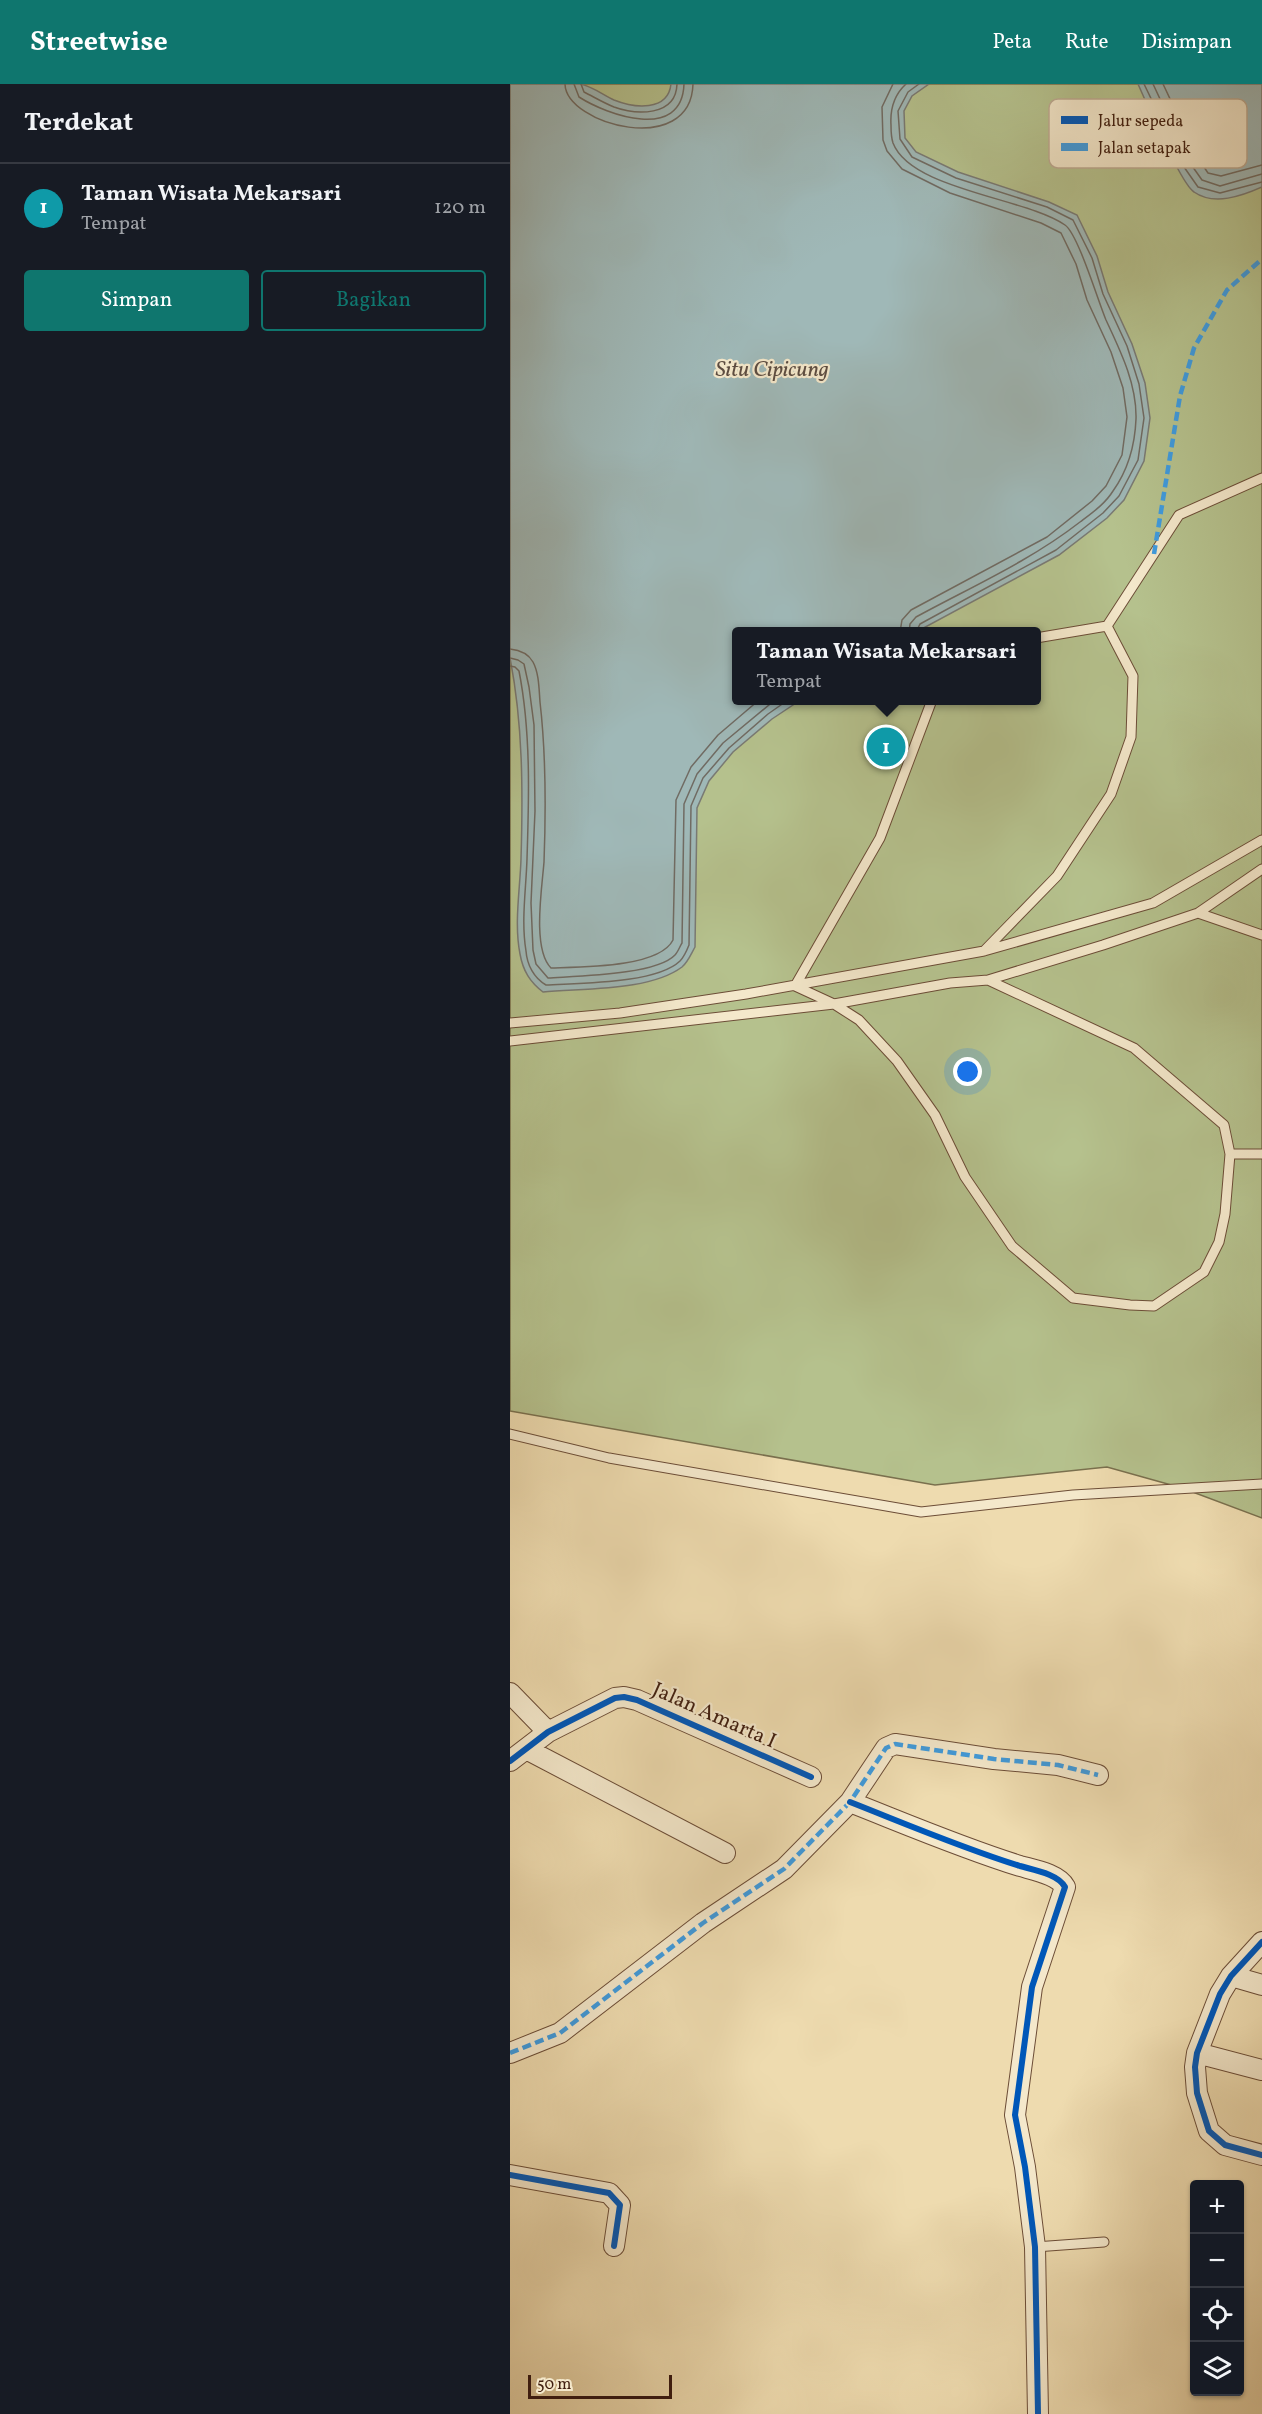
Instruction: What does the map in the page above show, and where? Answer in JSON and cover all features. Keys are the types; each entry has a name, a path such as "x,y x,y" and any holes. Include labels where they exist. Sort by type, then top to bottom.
{"street":[{"path":"510,1693 548,1732"},
{"name":"Jalan Amarta I","path":"510,1761 548,1732 615,1698 624,1696 811,1777"},
{"path":"510,2053 560,2033 703,1923 784,1869 850,1802 886,1748 895,1744 994,1759 1058,1765 1098,1775"},
{"path":"526,1749 725,1853"},
{"path":"850,1802 973,1851 1062,1881 1065,1887 1032,1987 1015,2115 1025,2168 1035,2247 1038,2414"},
{"path":"1262,1942 1231,1976 1221,1994 1197,2053 1195,2067 1197,2093 1209,2132 1225,2145 1262,2155"},
{"path":"1231,1976 1262,1985"},
{"path":"1197,2053 1262,2070"},
{"path":"510,2175 609,2193 620,2205 614,2246"}],"lane":[{"path":"1041,637 1107,626 1179,515 1262,478"},
{"path":"984,951 1057,876 1111,794 1131,737 1133,676 1107,626"},
{"path":"795,986 880,838 930,705"},
{"path":"510,1023 620,1013 795,986 984,951 1153,903 1262,840"},
{"path":"510,1041 834,1004 950,983 988,980 1197,913 1262,869"},
{"path":"1197,913 1262,935"},
{"path":"795,986 834,1004 859,1020 897,1061 935,1114 965,1177 1012,1246 1073,1298 1154,1306 1204,1272 1219,1242 1225,1214 1230,1154 1224,1125 1134,1048 988,980"},
{"path":"1230,1154 1262,1154"},
{"path":"510,1434 609,1458 921,1512 1073,1495 1262,1484"},
{"path":"1035,2247 1104,2241"}],"green space":[{"path":"510,84 1262,84 1262,1518 1182,1488 1107,1467 935,1485 510,1411"}],"water":[{"name":"Situ Cipicung","path":"510,84 580,84 614,100 631,105 649,106 664,99 669,93 671,84 929,84 912,96 904,111 905,138 916,152 958,172 1049,202 1077,215 1097,256 1108,292 1132,344 1145,383 1150,418 1144,461 1124,500 1107,518 1059,555 925,627 732,627 732,705 793,705 772,719 733,752 709,781 697,808 695,947 682,967 669,975 616,987 543,992 525,971 518,942 517,918 522,834 521,758 510,658"},
{"path":"1138,84 1262,84 1262,187 1228,198 1210,198 1194,192 1178,168 1247,168 1247,99 1145,99"}],"marked path":[{"path":"1154,554 1180,396 1194,348 1227,290 1262,259"},
{"path":"510,2053 560,2033 703,1923 784,1869 850,1802 886,1748 895,1744 994,1759 1058,1765 1098,1775"}],"cycle path":[{"path":"510,1761 548,1732 615,1698 624,1697 637,1700 811,1777"},
{"path":"850,1802 977,1852 1045,1873 1057,1879 1065,1887 1032,1987 1015,2115 1025,2167 1035,2247 1038,2414"},
{"path":"1262,1942 1231,1976 1220,1994 1197,2053 1195,2067 1197,2093 1209,2131 1225,2145 1262,2155"},
{"path":"510,2175 609,2193 620,2205 614,2246"}],"place":[{"name":"Taman Wisata Mekarsari","path":"886,747"}]}
